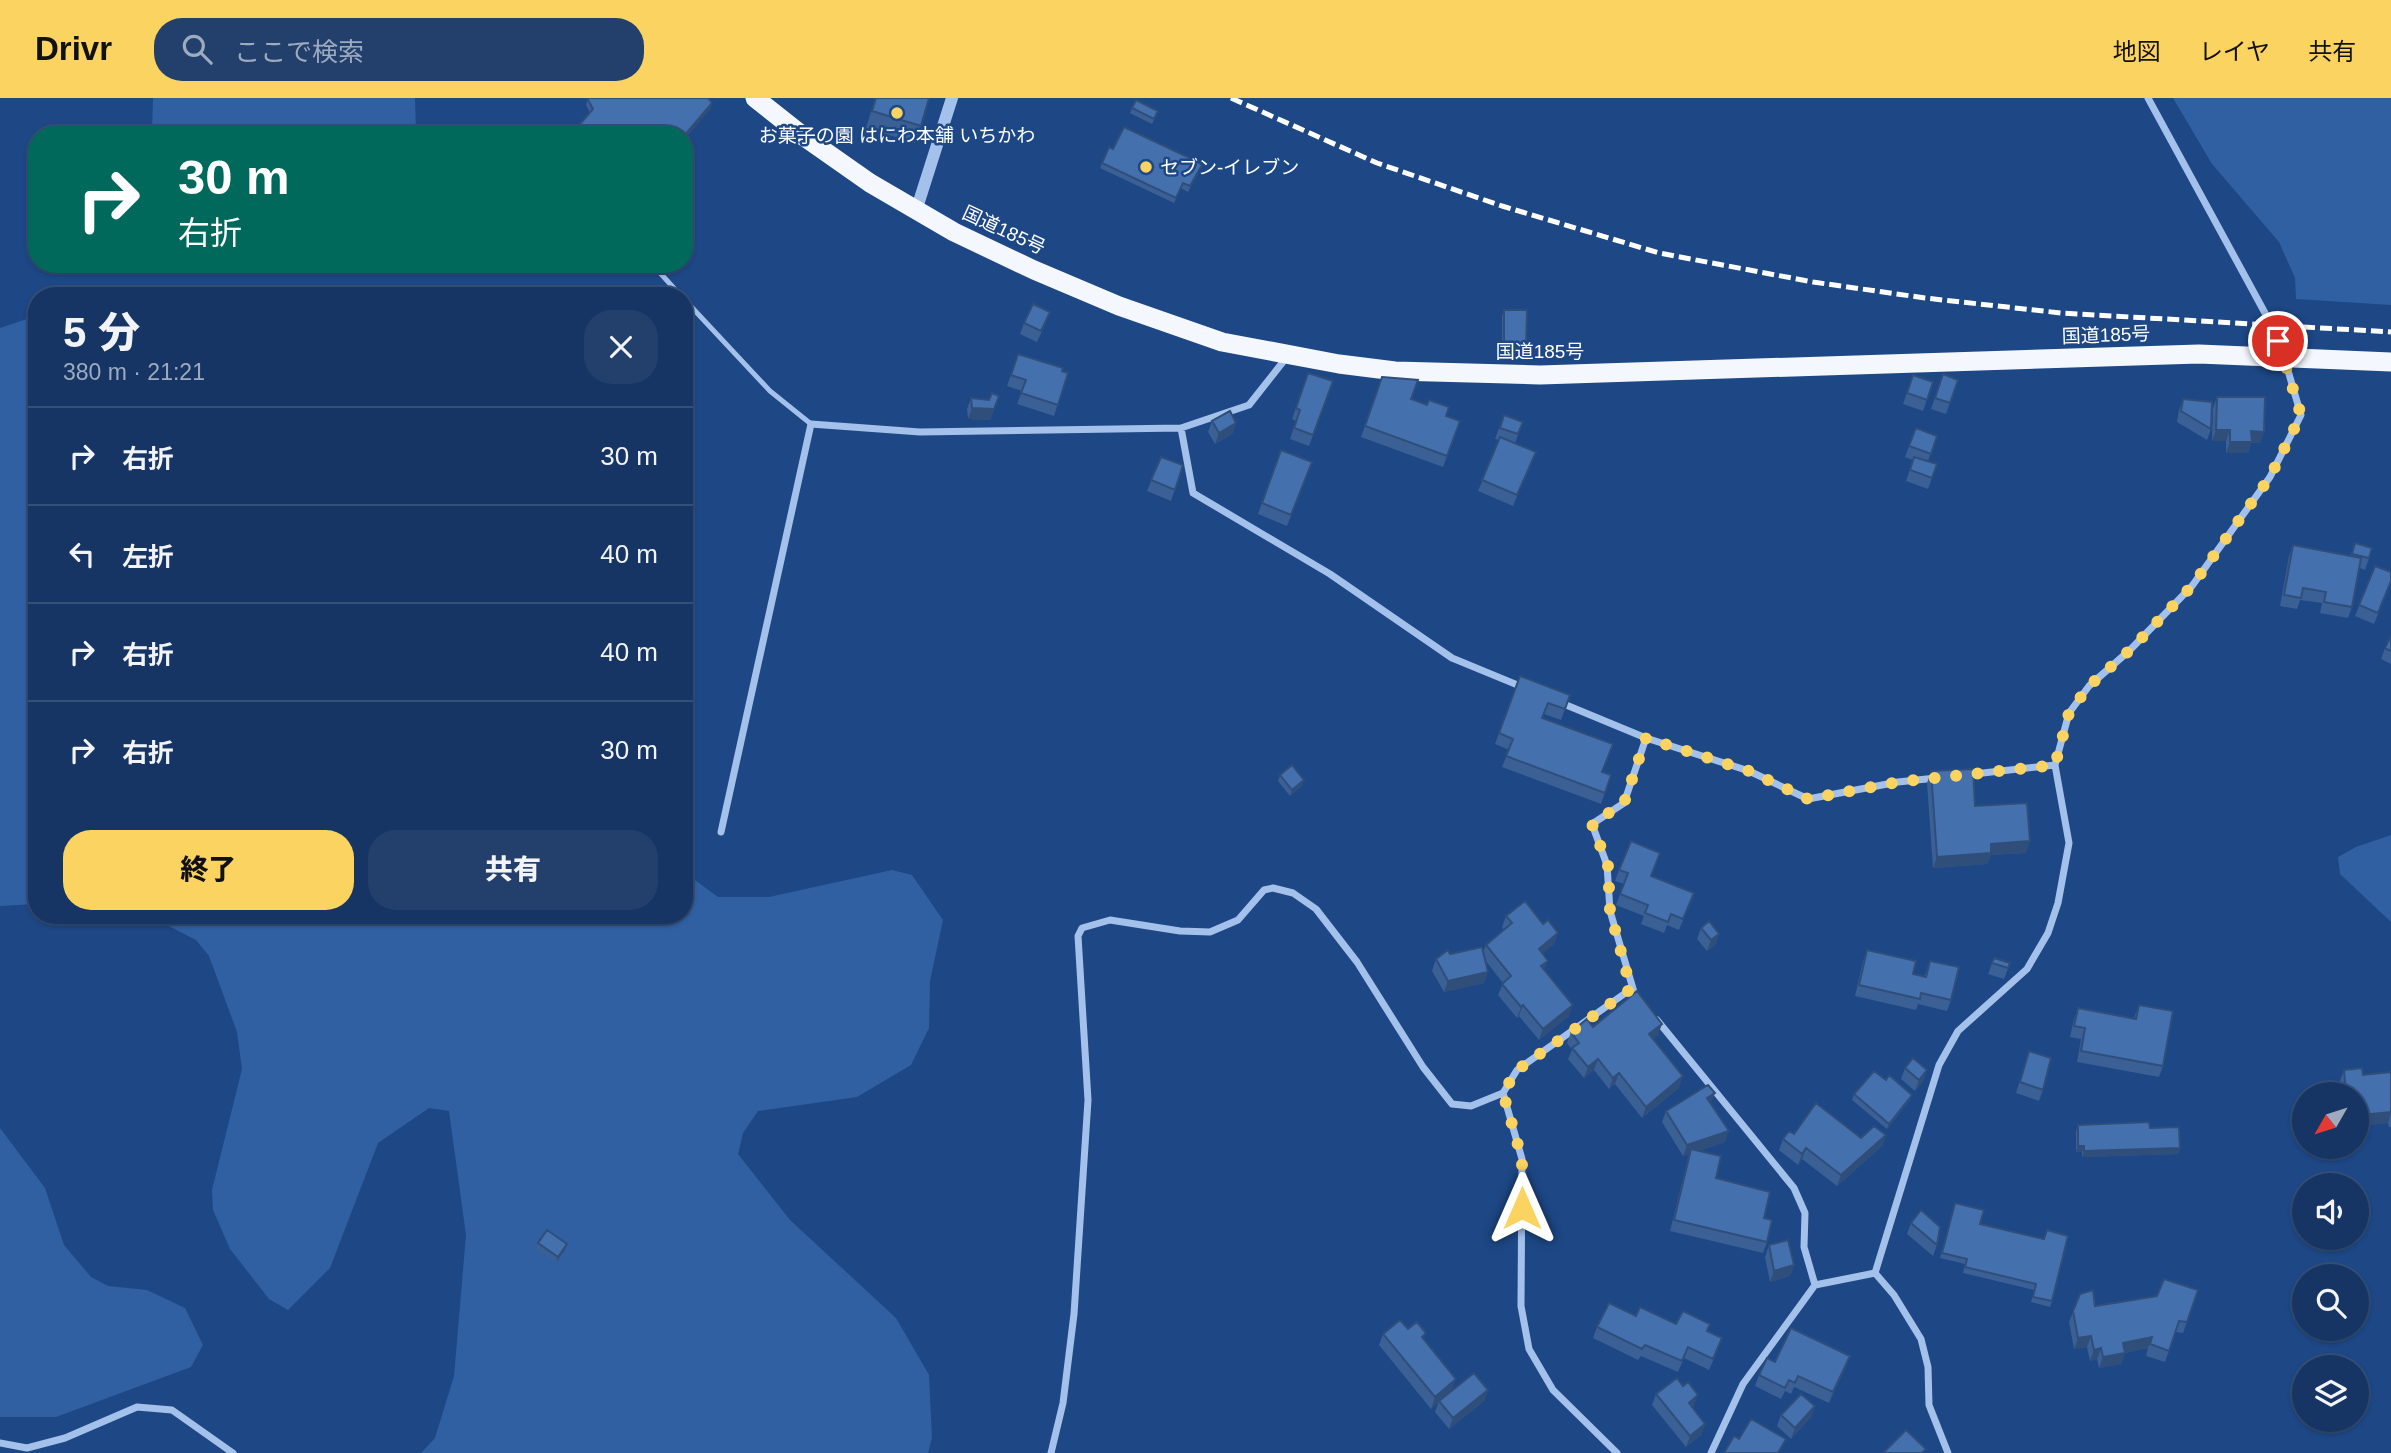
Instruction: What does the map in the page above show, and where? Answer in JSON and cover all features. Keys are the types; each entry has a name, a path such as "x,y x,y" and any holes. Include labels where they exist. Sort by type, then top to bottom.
{"highway":[{"name":"国道185号","path":"755,98 870,183 954,232 1119,306 1222,342 1288,355 1395,371 1540,375 2199,354 2391,362"}],"street":[{"path":"916,211 952,98"},
{"path":"1875,1273 1939,1065 1958,1031 2027,968 2048,933 2058,903 2069,844 2055,765 2069,713 2089,686 2130,650 2192,586 2270,477 2301,415 2272,324 2148,98"},
{"path":"721,832 811,424 920,432 1181,428 1249,405 1288,355"},
{"path":"1181,428 1194,493 1330,574 1452,658 1530,690"},
{"path":"1555,700 1646,738 1749,771 1808,799 1898,782 2055,765"},
{"path":"1640,999 1631,989 1610,911 1608,866 1592,824 1624,803 1646,738"},
{"path":"1051,1453 1063,1403 1074,1314 1088,1100 1078,936 1082,928 1110,920 1180,931 1210,932 1238,919 1264,890 1273,888 1293,893 1316,909 1357,962 1423,1067 1452,1104 1471,1106 1503,1093 1517,1070 1631,989"},
{"path":"1648,1010 1794,1188 1805,1213 1804,1247 1815,1285"},
{"path":"1503,1093 1522,1159 1521,1306 1529,1349 1553,1390 1617,1453"},
{"path":"1711,1453 1743,1384 1815,1285 1875,1273"},
{"path":"1875,1273 1894,1295 1921,1339 1928,1367 1929,1405 1948,1453"},
{"path":"0,1443 27,1448 65,1438 138,1408 172,1410 233,1453"}],"lane":[{"path":"660,273 674,287"},
{"path":"693,308 770,391 811,424"}],"shaded area":[{"path":"153,98 415,98 416,126 152,126"},
{"path":"2173,98 2391,98 2391,305 2296,299 2295,278 2279,242 2212,164"},
{"path":"28,319 28,904 0,906 0,328"},
{"path":"2391,835 2391,922 2340,874 2338,857 2356,847"},
{"path":"892,870 912,875 943,920 930,981 929,1028 911,1065 857,1097 758,1111 743,1133 738,1154 790,1220 896,1318 929,1375 932,1438 928,1453 421,1453 435,1438 454,1376 466,1235 449,1111 429,1108 378,1143 330,1268 288,1310 269,1299 230,1249 213,1210 212,1190 242,1069 237,1032 209,956 196,940 165,924 693,924 693,879 718,897 769,897"},
{"path":"0,1128 45,1188 64,1245 91,1277 108,1286 147,1290 185,1308 203,1345 191,1367 56,1417 0,1417"}],"building":[{"path":"708,98 712,103 692,126 579,126 593,109 588,100"},
{"path":"876,98 929,98 921,126 872,111"},
{"path":"1136,100 1158,111 1154,119 1132,108"},
{"name":"セブン-イレブン","path":"1124,127 1194,160 1189,173 1196,161 1202,165 1190,186 1183,183 1176,198 1102,163 1109,147 1113,149"},
{"path":"1033,304 1050,312 1041,331 1024,323"},
{"path":"1504,310 1527,310 1526,349 1504,349"},
{"path":"1018,354 1063,368 1062,371 1068,373 1058,405 1021,393 1026,380 1011,375"},
{"path":"1308,373 1333,381 1313,435 1294,428 1300,410 1296,408"},
{"path":"1943,374 1958,380 1950,403 1935,398"},
{"path":"1913,375 1933,382 1927,400 1907,393"},
{"path":"1382,377 1418,380 1411,399 1427,405 1429,400 1449,407 1446,416 1460,421 1447,456 1365,426"},
{"path":"992,393 999,396 994,409 972,408 971,398 989,400"},
{"path":"2217,397 2265,397 2264,432 2251,431 2252,442 2230,442 2230,430 2216,430"},
{"path":"2183,399 2212,402 2211,429 2181,411"},
{"path":"1230,411 1236,423 1219,433 1212,421"},
{"path":"1504,415 1523,422 1518,434 1500,428"},
{"path":"1916,428 1937,436 1931,454 1909,446"},
{"path":"1500,437 1536,452 1517,495 1482,480"},
{"path":"1281,450 1312,462 1291,515 1262,503"},
{"path":"1161,457 1183,465 1175,490 1151,480"},
{"path":"1914,457 1937,464 1932,478 1910,470"},
{"path":"2355,543 2372,548 2369,558 2352,554"},
{"path":"2293,545 2361,558 2352,607 2324,602 2326,592 2303,588 2301,598 2284,595"},
{"path":"2375,566 2391,572 2391,581 2378,613 2359,605"},
{"path":"2391,636 2391,651 2385,648"},
{"path":"1520,676 1570,695 1565,709 1548,703 1542,718 1613,744 1602,772 1611,775 1605,793 1506,756 1513,739 1499,733"},
{"path":"1292,765 1304,780 1292,790 1280,775"},
{"path":"1973,769 1975,806 2027,803 2030,841 1991,844 1991,853 1937,857 1931,771"},
{"path":"1631,841 1660,853 1651,876 1694,893 1683,919 1671,914 1668,922 1645,913 1648,905 1620,894 1628,873 1619,870"},
{"path":"1525,901 1543,924 1548,920 1558,933 1539,949 1548,961 1541,966 1573,1005 1543,1029 1502,984 1511,976 1486,945 1512,923 1506,916"},
{"path":"1709,921 1719,934 1711,940 1701,928"},
{"path":"1482,947 1488,972 1448,981 1436,959 1448,950 1450,954"},
{"path":"1867,950 1916,961 1913,974 1926,977 1930,961 1959,967 1951,1000 1921,993 1920,999 1859,985"},
{"path":"1994,958 2010,963 2008,968 1992,963"},
{"path":"1637,991 1662,1024 1649,1034 1683,1076 1646,1107 1619,1073 1613,1078 1598,1059 1588,1067 1572,1048 1579,1043 1571,1032 1587,1019 1593,1027"},
{"path":"2139,1005 2173,1011 2163,1066 2081,1051 2085,1028 2074,1026 2078,1008 2136,1019"},
{"path":"2029,1051 2051,1058 2043,1090 2020,1082"},
{"path":"1913,1058 1927,1070 1919,1080 1905,1068"},
{"path":"2362,1068 2363,1075 2391,1072 2391,1112 2370,1114 2370,1082 2345,1082 2344,1070"},
{"path":"1874,1071 1886,1080 1889,1075 1912,1095 1889,1124 1854,1094"},
{"path":"1708,1085 1715,1093 1707,1098 1729,1131 1687,1145 1666,1111"},
{"path":"1816,1103 1861,1138 1874,1126 1886,1135 1841,1175 1806,1148 1802,1154 1783,1139 1789,1131 1794,1134"},
{"path":"2149,1122 2150,1128 2179,1127 2180,1148 2084,1151 2084,1146 2078,1146 2078,1125"},
{"path":"1691,1149 1721,1156 1716,1178 1770,1192 1764,1218 1772,1220 1767,1242 1674,1220"},
{"path":"1955,1203 1984,1210 1980,1224 2044,1239 2047,1230 2068,1236 2052,1301 2033,1297 2036,1284 1965,1267 1967,1259 1942,1253"},
{"path":"1921,1210 1940,1227 1937,1245 1911,1223"},
{"path":"547,1230 567,1244 558,1257 538,1243"},
{"path":"1788,1240 1794,1265 1774,1271 1769,1245"},
{"path":"2164,1279 2198,1290 2187,1322 2179,1321 2169,1351 2150,1344 2152,1337 2123,1343 2125,1353 2103,1357 2101,1348 2094,1350 2091,1336 2078,1338 2073,1311 2080,1294 2093,1290 2095,1306 2157,1296"},
{"path":"1609,1303 1636,1316 1640,1307 1676,1324 1683,1311 1710,1324 1707,1331 1722,1338 1713,1359 1688,1347 1682,1361 1645,1345 1642,1349 1597,1327"},
{"path":"1400,1320 1408,1329 1417,1322 1426,1333 1422,1337 1456,1379 1435,1397 1383,1334"},
{"path":"1791,1328 1850,1356 1833,1392 1798,1376 1795,1383 1789,1380 1785,1388 1759,1375 1767,1358 1775,1362"},
{"path":"1474,1373 1488,1390 1453,1418 1439,1401"},
{"path":"1677,1378 1683,1386 1688,1382 1698,1395 1689,1403 1705,1424 1690,1436 1656,1394"},
{"path":"1801,1394 1815,1406 1795,1428 1781,1415"},
{"path":"1751,1419 1786,1439 1778,1453 1724,1453 1734,1436 1739,1439"},
{"path":"1906,1430 1926,1449 1922,1453 1883,1453"}],"railway":[{"path":"1231,98 1377,163 1502,206 1659,253 1813,282 2061,313 2391,332"}],"place":[{"name":"お菓子の園 はにわ本舗 いちかわ","path":"897,113"},
{"name":"セブン-イレブン","path":"1146,167"}],"route":[{"path":"1522,1208 1522,1159 1503,1093 1517,1070 1631,989 1610,911 1608,866 1592,824 1624,803 1646,738 1749,771 1808,799 1898,782 2055,765 2069,713 2089,686 2130,650 2192,586 2270,477 2301,415 2278,341"}]}
